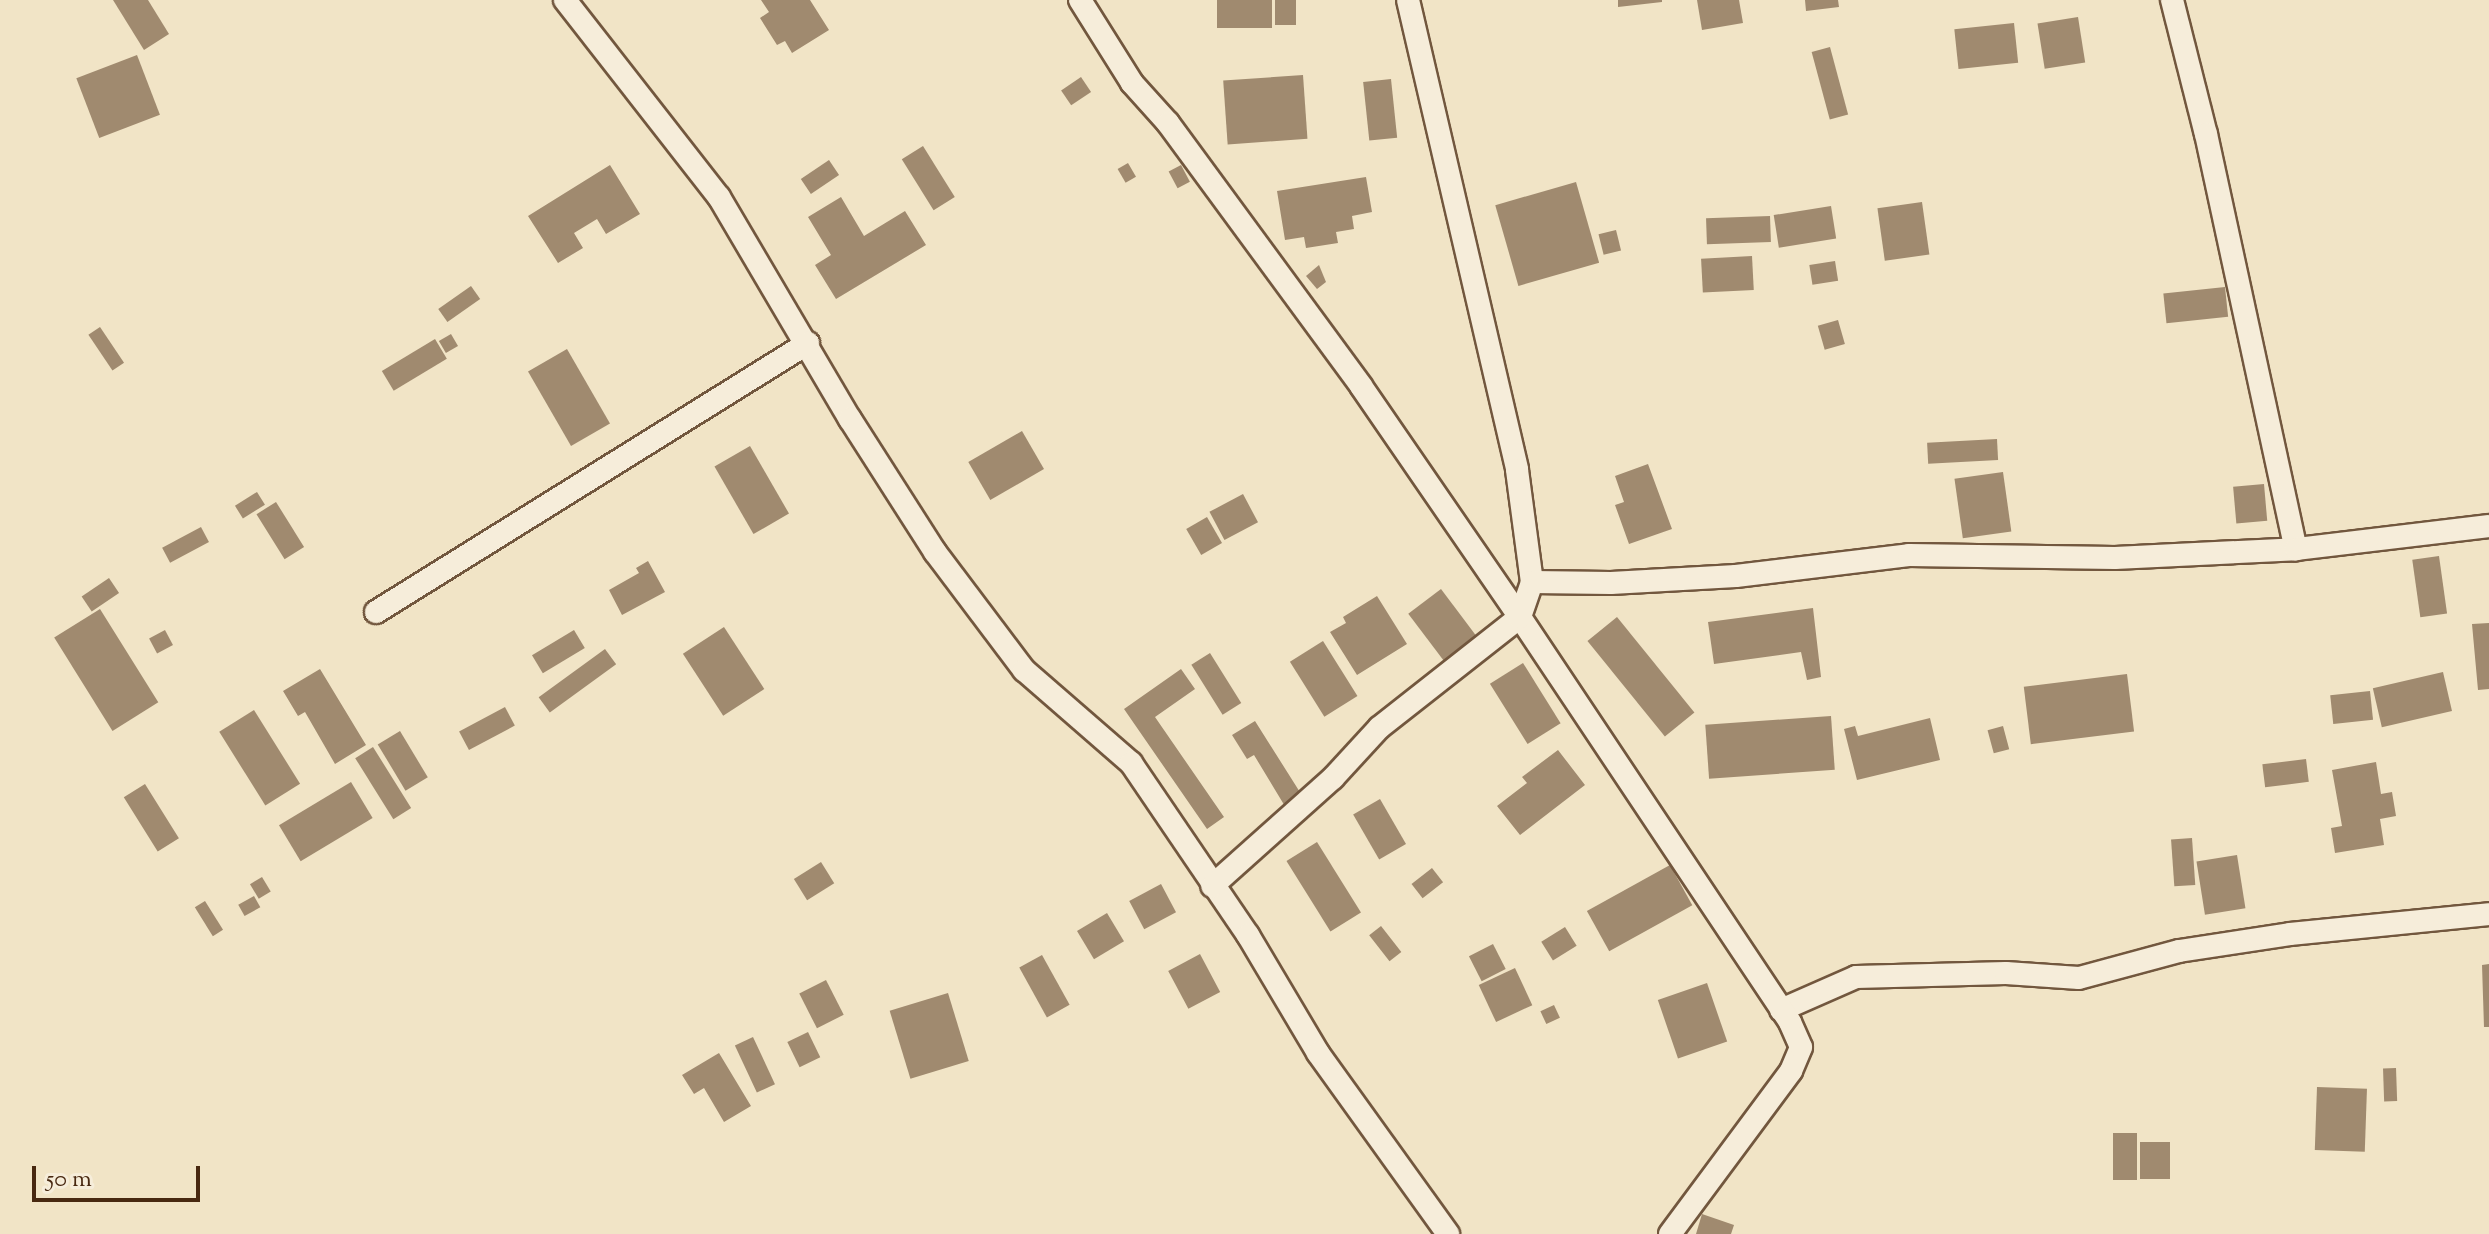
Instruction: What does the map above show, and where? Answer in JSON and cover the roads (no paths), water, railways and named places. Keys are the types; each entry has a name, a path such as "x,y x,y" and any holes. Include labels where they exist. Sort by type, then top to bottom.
{"street":[{"path":"565,0 697,165 808,343 894,490 960,587 1024,670 1131,763 1248,935 1318,1053 1448,1234"},
{"path":"1080,0 1132,83 1168,123 1361,386 1520,617 1781,1010 1801,1047 1791,1071 1670,1234"},
{"path":"1212,886 1333,778 1379,728 1520,617 1532,582 1517,470 1408,0"},
{"path":"2172,0 2206,134 2296,549"},
{"path":"376,612 808,343"},
{"path":"1532,582 1611,583 1736,576 1909,555 2115,558 2296,549 2489,526"},
{"path":"1781,1010 1828,986 1856,977 2006,973 2079,978 2179,951 2290,934 2489,914"}]}
